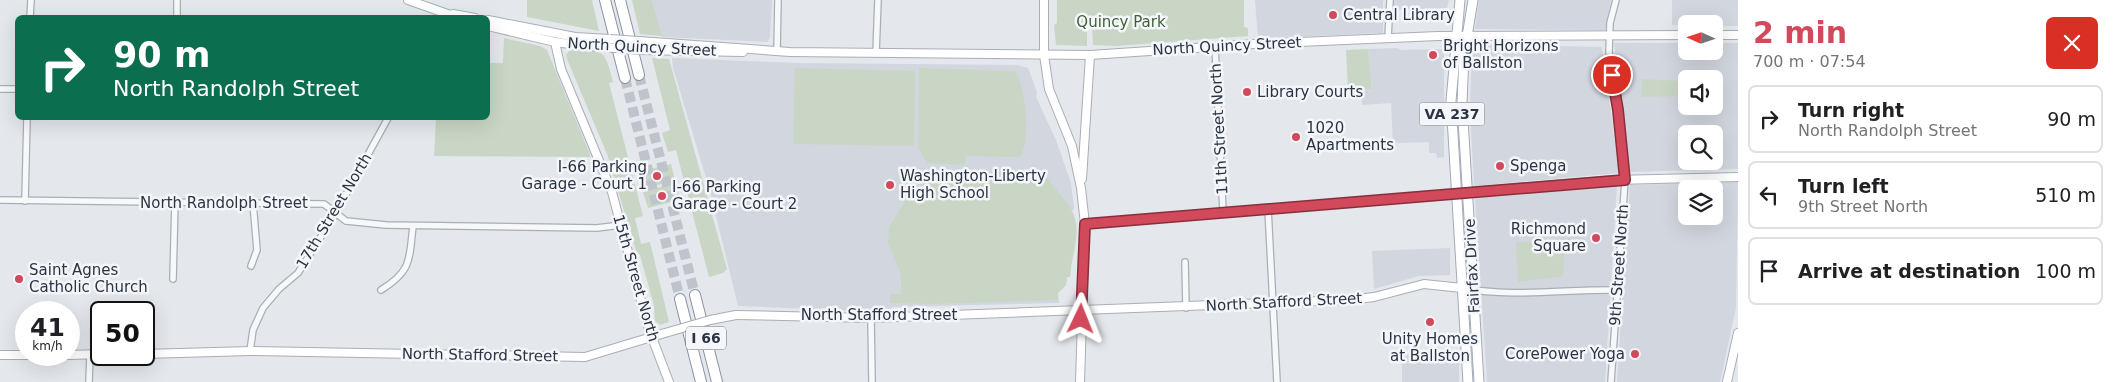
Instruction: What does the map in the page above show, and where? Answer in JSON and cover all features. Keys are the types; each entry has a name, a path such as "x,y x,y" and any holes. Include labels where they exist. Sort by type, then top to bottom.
{"highway":[{"path":"605,0 625,78"},
{"path":"620,0 639,75"},
{"name":"I 66","path":"695,295 717,382"},
{"name":"I 66","path":"680,299 701,382"}],"main road":[{"name":"Fairfax Drive","path":"1460,0 1455,36 1451,102 1468,382"},
{"name":"Fairfax Drive","path":"1473,0 1467,36 1462,103 1479,382"}],"street":[{"path":"30,0 30,15"},
{"path":"177,15 178,0"},
{"path":"408,0 419,2 443,15"},
{"path":"777,51 778,0"},
{"path":"876,53 878,0"},
{"path":"1044,0 1044,55 1049,89 1072,146 1082,188"},
{"path":"1388,38 1390,0"},
{"name":"9th Street North","path":"1611,382 1625,180 1609,36 1616,0"},
{"name":"North Quincy Street","path":"490,20 553,33 576,41"},
{"name":"North Quincy Street","path":"490,26 554,42 576,41 768,51 1044,55 1090,55 1215,46 1388,38 1678,35"},
{"name":"15th Street North","path":"553,33 561,69 612,192 652,337 669,382"},
{"path":"1723,35 1738,35"},
{"name":"11th Street North","path":"1215,46 1223,212"},
{"path":"1080,382 1085,224 1082,188 1090,55"},
{"path":"0,89 15,89"},
{"path":"25,201 27,120"},
{"name":"17th Street North","path":"250,351 253,330 264,308 279,290 298,273 336,213 387,120"},
{"path":"1085,224 1625,180 1738,177"},
{"name":"North Randolph Street","path":"0,200 324,204 346,221 413,226 597,228 621,224"},
{"path":"173,279 174,202"},
{"path":"251,266 256,250 253,203"},
{"path":"1268,209 1277,382"},
{"path":"381,290 397,280 408,265 413,226"},
{"path":"1185,262 1186,308"},
{"name":"North Stafford Street","path":"155,354 250,351 585,357 710,320 736,315 871,318 1186,308 1361,299 1424,284 1473,290 1532,293 1618,290"},
{"path":"871,318 872,382"},
{"path":"1726,382 1738,333"},
{"path":"0,355 15,355"},
{"path":"80,355 90,355 89,382"}],"shaded area":[{"path":"652,0 772,0 770,38 767,42 662,37"},
{"name":"Central Library","path":"1255,0 1383,0 1383,33 1258,38"},
{"path":"1392,0 1449,0 1447,8 1391,10"},
{"path":"1479,0 1611,0 1605,30 1475,29"},
{"path":"1672,0 1738,0 1738,26 1723,26 1723,15 1678,15 1678,25 1672,25"},
{"path":"1614,43 1678,43 1678,60 1723,60 1723,43 1738,43 1738,169 1723,169 1723,125 1678,125 1678,170 1702,170 1629,172"},
{"path":"1472,44 1602,47 1619,173 1474,186 1470,109"},
{"path":"1397,48 1402,50 1442,49 1444,51 1444,157 1437,158 1436,153 1429,153 1429,142 1393,143 1391,103 1362,105 1361,90 1372,89 1368,49"},
{"name":"Washington-Liberty High School","path":"672,58 797,63 1017,65 1028,68 1037,92 1036,97 1056,140 1071,183 1074,208 1072,211 1075,220 1075,247 1071,261 1070,277 1067,277 1066,285 1058,293 1059,303 894,307 886,312 738,306 710,191 673,68"},
{"path":"1723,182 1738,182 1736,308 1720,382 1617,382 1630,185 1678,184 1678,225 1723,225"},
{"path":"1617,186 1605,382 1487,382 1475,198"},
{"path":"1450,248 1450,275 1419,276 1374,289 1372,251"},
{"path":"1459,352 1459,382 1402,382 1402,355"}],"green space":[{"path":"527,0 592,0 599,31 527,17"},
{"path":"632,0 652,0 662,36 640,34"},
{"name":"Quincy Park","path":"1057,0 1244,0 1244,27 1248,28 1248,36 1116,46 1093,45 1092,23 1087,23 1087,46 1056,45 1054,25 1057,23"},
{"path":"504,38 540,46 547,50 591,157 434,156 436,120 490,120 490,63 503,63"},
{"path":"570,49 596,51 605,57 608,63 613,82 609,83 643,216 635,218 641,244 650,242 669,322 660,325 655,321 654,306 640,255 636,251 607,154 567,59 566,55"},
{"path":"1368,49 1372,89 1348,90 1346,50"},
{"path":"652,58 669,59 727,269 723,273 709,277 676,150 668,152 662,133 670,130"},
{"path":"795,68 915,71 914,146 793,144"},
{"path":"919,68 1015,71 1022,89 1026,114 1025,139 1020,157 966,156 965,165 927,163 918,148"},
{"path":"1642,79 1678,81 1678,96 1641,97"},
{"name":"I-66 Parking Garage - Court 1","path":"671,164 675,180 643,189 638,172"},
{"path":"946,170 946,173 1026,171 1032,177 1048,179 1070,207 1076,227 1070,277 1067,277 1066,285 1058,293 1058,300 934,304 890,303 890,294 901,294 901,274 888,243 889,227 905,201 921,190 922,171"},
{"name":"I-66 Parking Garage - Court 2","path":"676,183 680,200 648,208 643,192"},
{"path":"1570,238 1570,244 1564,257 1563,276 1518,282 1516,243"}],"tunnel":[{"path":"639,75 695,295"},
{"path":"625,78 680,299"}],"place":[{"name":"Central Library","path":"1333,15"},
{"name":"Bright Horizons of Ballston","path":"1433,55"},
{"name":"Library Courts","path":"1247,92"},
{"name":"1020 Apartments","path":"1296,137"},
{"name":"Spenga","path":"1500,166"},
{"name":"I-66 Parking Garage - Court 1","path":"657,176"},
{"name":"Washington-Liberty High School","path":"890,185"},
{"name":"I-66 Parking Garage - Court 2","path":"662,196"},
{"name":"Richmond Square","path":"1596,238"},
{"name":"Saint Agnes Catholic Church","path":"19,279"},
{"name":"Unity Homes at Ballston","path":"1430,322"},
{"name":"CorePower Yoga","path":"1635,354"}],"route":[{"path":"1081,319 1085,224 1625,180 1618,110 1612,75"}]}
